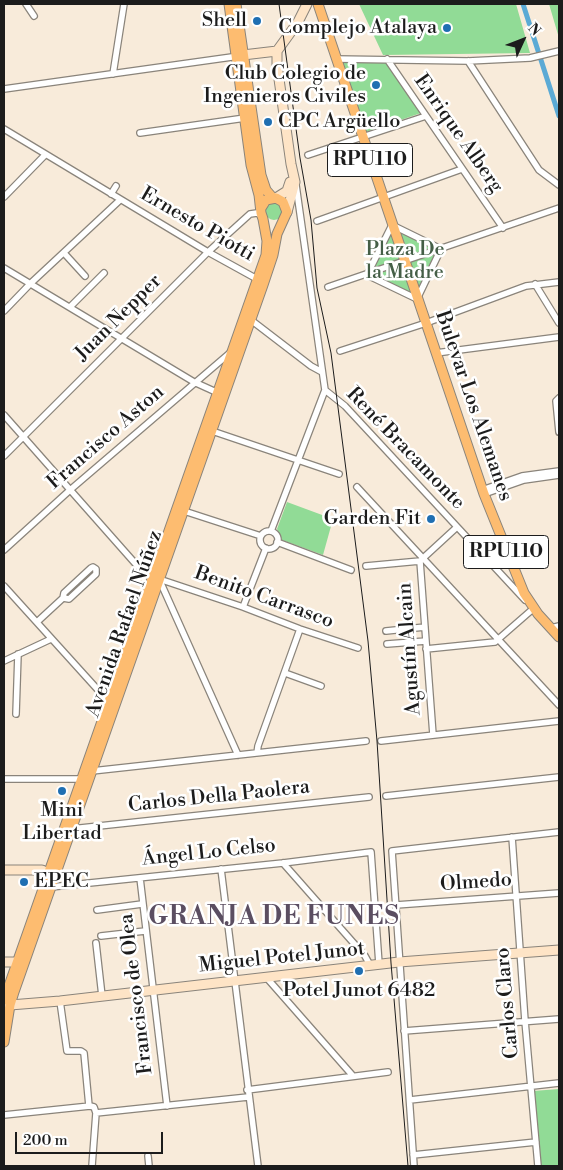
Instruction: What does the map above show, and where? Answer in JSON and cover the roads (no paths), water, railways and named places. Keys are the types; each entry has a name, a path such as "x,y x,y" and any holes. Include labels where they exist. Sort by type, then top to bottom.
{"main road":[{"path":"229,4 240,56 261,175 266,190 285,204 285,216 274,224 267,222 262,214 251,165 245,118 240,56 236,4"},
{"name":"RPU110","path":"277,51 312,5"},
{"name":"Bulevar Los Alemanes","path":"312,5 336,59 483,492 516,578 534,608 555,627 559,637"},
{"path":"240,56 277,51"},
{"name":"Avenida Rafael Núñez","path":"4,1042 6,1004 16,962 108,701 184,511 272,260 277,234 285,216 295,179 291,164 277,65 277,51"},
{"path":"264,52 277,65"},
{"name":"Avenida Rafael Núñez","path":"6,1004 26,957 153,598 151,594 156,578 158,559 257,279 267,248 262,214 266,200 275,198 290,186 291,164"},
{"path":"212,431 208,428 208,424 220,389 220,382"},
{"path":"4,870 42,870 48,873 51,887"},
{"name":"Miguel Potel Junot","path":"6,1004 60,1001 399,962 559,950"},
{"path":"4,962 16,962 26,957"}],"street":[{"path":"26,4 34,16"},
{"path":"113,74 124,4"},
{"path":"336,59 468,61 536,57 556,52"},
{"path":"4,89 240,56"},
{"name":"Enrique Alberg","path":"387,59 503,228"},
{"path":"468,61 539,170 559,185"},
{"path":"308,155 426,116"},
{"path":"140,133 245,118"},
{"name":"Ernesto Piotti","path":"5,132 257,279"},
{"path":"4,197 45,155"},
{"path":"317,221 462,169"},
{"name":"René Bracamonte","path":"295,179 325,390 345,406 534,608"},
{"path":"110,194 116,186"},
{"path":"4,311 31,283 120,200"},
{"path":"328,287 559,208"},
{"name":"Juan Nepper","path":"4,456 208,252 250,214 262,214"},
{"path":"285,216 295,215 300,221"},
{"path":"367,274 392,225 441,249"},
{"path":"367,274 417,299 441,249"},
{"path":"64,253 85,276"},
{"path":"4,268 194,382 216,392"},
{"path":"70,307 104,273"},
{"path":"340,351 535,284 559,282"},
{"path":"535,284 559,323"},
{"path":"251,320 311,366 322,372"},
{"path":"436,353 559,337"},
{"name":"Francisco Aston","path":"4,550 70,490 230,352"},
{"path":"271,531 325,390"},
{"path":"559,398 556,401 559,432"},
{"path":"4,415 141,570 156,578 238,755"},
{"path":"212,431 339,474"},
{"path":"483,492 522,476 559,471"},
{"path":"483,492 524,480 559,475"},
{"path":"356,488 559,705"},
{"path":"184,511 261,536"},
{"path":"366,566 422,560 458,527"},
{"path":"266,531 271,531 276,535 277,542 272,548 266,548 260,543 261,536 266,531"},
{"path":"277,542 351,570"},
{"path":"243,607 266,548"},
{"name":"Agustín Alcain","path":"422,560 426,649 433,735"},
{"path":"37,622 91,568 96,568 96,574 69,599 63,598"},
{"name":"Benito Carrasco","path":"156,578 358,648"},
{"path":"4,586 108,701"},
{"path":"426,649 491,643 498,640 534,608"},
{"path":"386,631 425,627"},
{"path":"257,753 300,629"},
{"path":"4,661 51,639"},
{"path":"386,644 426,641"},
{"path":"16,714 18,654"},
{"path":"285,673 320,686"},
{"path":"381,741 559,721"},
{"path":"92,771 366,742"},
{"path":"386,796 559,777"},
{"path":"4,779 80,780"},
{"name":"Carlos Della Paolera","path":"71,829 369,798"},
{"path":"414,1166 392,851 559,832"},
{"name":"Carlos Claro","path":"512,837 525,1021 538,1166"},
{"name":"Ángel Lo Celso","path":"51,887 371,852 374,965"},
{"path":"283,863 374,965"},
{"path":"221,869 258,1166"},
{"name":"Francisco de Olea","path":"140,878 167,1106"},
{"name":"Olmedo","path":"396,905 559,893"},
{"path":"98,910 142,904"},
{"path":"101,936 145,931"},
{"path":"96,943 102,996"},
{"path":"266,977 353,1076"},
{"path":"60,1001 67,1051 81,1051 84,1053 89,1106"},
{"path":"404,1031 559,1019"},
{"path":"96,1113 167,1106 388,1072"},
{"path":"410,1100 559,1083"},
{"path":"4,1115 94,1107 96,1113 92,1166"},
{"path":"413,1155 536,1142"},
{"path":"148,1156 149,1166"}],"waterway":[{"path":"523,4 559,116"}],"railway":[{"path":"279,4 300,158 311,220 317,288 331,353 368,641 377,741 391,963 408,1166"}],"place":[{"name":"Shell","path":"257,21"},
{"name":"Complejo Atalaya","path":"447,28"},
{"name":"Club Colegio de Ingenieros Civiles","path":"376,85"},
{"name":"CPC Argüello","path":"268,122"},
{"name":"Garden Fit","path":"431,519"},
{"name":"Mini Libertad","path":"62,791"},
{"name":"EPEC","path":"24,882"},
{"name":"Potel Junot 6482","path":"359,971"}],"district":[{"name":"GRANJA DE FUNES","path":"274,918"}],"park label":[{"name":"Plaza De la Madre","path":"405,262"}]}
